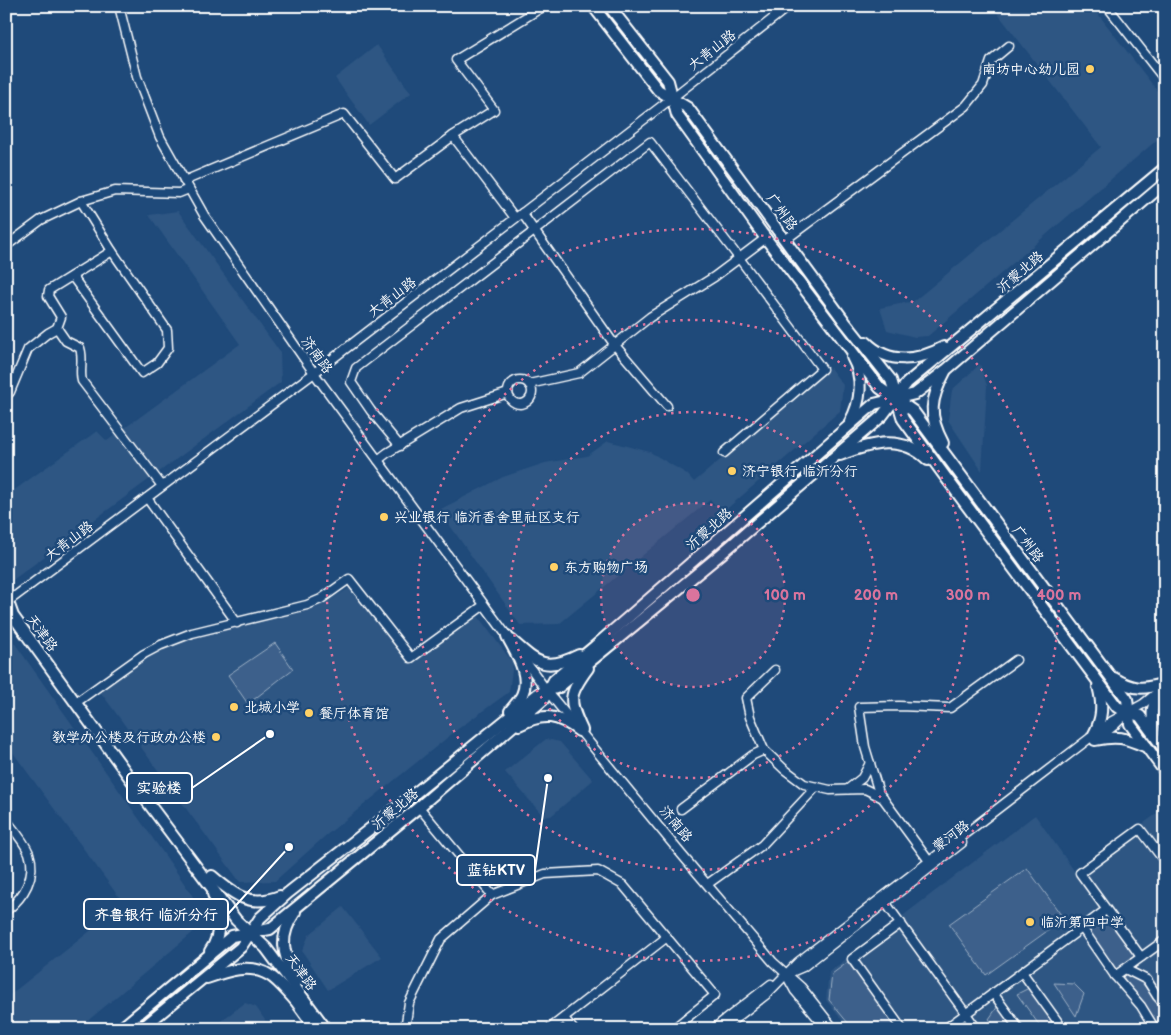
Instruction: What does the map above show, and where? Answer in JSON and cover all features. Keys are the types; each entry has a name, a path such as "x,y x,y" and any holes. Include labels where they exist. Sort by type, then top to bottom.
{"main road":[{"name":"广州路","path":"593,6 658,90 688,108 845,322 890,380 903,419 944,475 1118,707 1140,716 1165,750"},
{"name":"广州路","path":"609,6 668,81 677,115 766,238 880,388 913,411 1127,699 1130,724 1165,772"},
{"name":"沂蒙北路","path":"596,651 721,554 882,416 907,383 1165,168"},
{"name":"沂蒙北路","path":"120,1029 232,936 270,929 305,901 419,807 538,694 559,687 596,651 874,404 915,394 946,370 1165,183"},
{"path":"845,322 870,346 888,356 902,360 920,358 961,339"},
{"path":"836,330 854,361 859,377 860,395 856,412 847,427"},
{"path":"946,370 937,388 932,405 934,427 955,469"},
{"path":"832,458 859,447 877,443 909,446 922,454 944,475"},
{"name":"天津路","path":"7,603 18,612 81,699 236,920 266,948 316,1029"},
{"name":"天津路","path":"7,603 13,616 143,796 209,879"},
{"path":"507,636 534,660 547,663 557,664 596,651"},
{"path":"500,730 521,696 526,683 522,665 507,636"},
{"path":"581,731 573,709 572,698 575,685 596,651"},
{"path":"1109,675 1125,685 1136,688 1165,686"},
{"path":"1097,680 1102,702 1102,714 1094,738 1119,737 1147,747"},
{"path":"1155,737 1152,710 1156,697 1165,686"},
{"path":"500,730 551,716 564,720 581,731"},
{"name":"沂蒙北路","path":"141,1029 241,947 260,918 288,893 500,730"},
{"path":"209,879 233,894 254,900 270,900 288,893"},
{"path":"205,958 214,946 219,927 215,899 209,879"},
{"path":"298,998 283,941 294,914 305,901"},
{"path":"201,980 227,971 251,969 269,975 298,998"},
{"name":"天津路","path":"298,998 326,1029"}],"street":[{"name":"济南路","path":"119,6 137,77 160,137 204,215 314,373 547,691 560,704 762,950 801,988 834,1029"},
{"path":"184,180 344,114 395,179 453,136 494,110 456,60 544,6"},
{"name":"大青山路","path":"7,603 314,373 789,6"},
{"path":"1107,6 1165,80"},
{"path":"1113,6 1165,74"},
{"path":"785,240 966,106 983,85 991,61 1009,46"},
{"path":"453,136 515,218"},
{"path":"400,446 350,382 356,368 650,142 822,369 724,453"},
{"path":"6,246 41,220 82,201 115,191 179,193 189,189"},
{"path":"72,276 142,373 157,363 168,348 167,330 112,251 82,201"},
{"path":"522,213 614,344 667,406"},
{"path":"529,384 579,373 650,316 714,277 766,238"},
{"path":"6,396 10,392 28,349 57,328 61,317 48,296 49,290 112,251"},
{"path":"57,328 66,341 80,348 83,358 80,372 82,381 162,486"},
{"path":"521,380 529,384 532,390 532,396 523,404 514,403 510,400 508,393 511,384 521,380"},
{"path":"378,460 461,408 508,393"},
{"path":"148,498 237,623"},
{"path":"81,699 144,654 161,645 192,633 307,606 321,599 349,578 411,658 484,605"},
{"path":"929,861 879,793 865,747 859,707 950,708 987,679 1016,660"},
{"path":"775,670 746,698 750,717 764,750 784,769 804,784 830,790 865,789 883,798"},
{"name":"蒙河路","path":"722,1029 766,994 798,962 929,861 1094,738 1115,725 1128,712 1143,704 1165,686"},
{"name":"济南路","path":"581,731 785,974 795,991 827,1029"},
{"name":"蒙河路","path":"713,1029 785,974 803,967 1094,738"},
{"path":"682,809 753,755 764,750"},
{"path":"848,789 862,778 870,763"},
{"path":"709,883 762,845 816,787"},
{"path":"419,807 492,896"},
{"path":"6,820 29,853 32,871 26,890 17,903 6,911"},
{"path":"1140,958 1080,874 1140,829 1165,862"},
{"path":"405,1029 408,1003 441,939 492,896 545,874 598,871 623,885 715,995 672,1029"},
{"path":"885,902 977,1029"},
{"path":"944,1029 1106,910"},
{"path":"901,924 852,959 902,1029"},
{"path":"1082,928 1115,976 1141,1006 1155,1029"},
{"path":"549,1029 667,937"},
{"path":"1115,976 1165,940"},
{"path":"1125,969 1147,980 1165,1005"},
{"path":"1022,972 1063,1029"},
{"path":"993,993 1019,1029"},
{"path":"564,1018 573,1029"}],"shaded area":[{"path":"992,6 1092,6 1165,101 1165,133 928,336 915,337 887,330 880,308 914,301 1101,147"},
{"path":"377,45 411,93 369,125 335,78"},
{"path":"178,211 280,352 281,382 6,585 6,496 97,431 107,441 240,344 149,215"},
{"path":"980,364 987,386 982,471 948,420 952,390"},
{"name":"东方购物广场","path":"830,368 843,385 840,411 722,513 710,500 559,624 520,625 439,510 503,477 545,463 587,456 608,441 650,452 687,474 694,482"},
{"path":"351,587 410,662 477,615 513,663 509,692 458,729 324,837 275,881 240,882 99,690 142,659 184,639 318,607"},
{"path":"6,635 11,638 202,910 197,929 78,1029 6,1029 6,998 124,904 6,743"},
{"path":"275,643 293,669 248,704 228,675"},
{"path":"546,739 560,742 593,780 551,816 544,817 505,772"},
{"name":"临沂第四中学","path":"1165,808 1165,1029 849,1029 826,1000 829,972 1035,815 1075,872"},
{"path":"1027,868 1064,919 986,975 949,924"},
{"path":"343,907 382,957 328,990 302,951 309,935"},
{"path":"1105,917 1108,917 1135,955 1135,958 1120,969 1116,969 1090,933 1090,928"},
{"path":"848,962 898,1029 853,1029 829,1000 832,974"},
{"path":"1126,972 1140,980 1165,1014 1165,1029 1160,1029 1136,993 1125,981 1123,975"},
{"path":"1054,983 1074,984 1084,994 1076,1016"},
{"path":"1029,988 1059,1029 1042,1029 1017,994"},
{"path":"245,1003 256,1007 271,1029 210,1029"},
{"path":"998,1006 1015,1029 997,1029 989,1019"}],"place":[{"name":"南坊中心幼儿园","path":"1090,69"},
{"name":"济宁银行 临沂分行","path":"732,471"},
{"name":"兴业银行 临沂香舍里社区支行","path":"384,517"},
{"name":"东方购物广场","path":"554,567"},
{"name":"北城小学","path":"234,707"},
{"name":"餐厅体育馆","path":"309,713"},
{"name":"实验楼","path":"270,734"},
{"name":"教学办公楼及行政办公楼","path":"216,737"},
{"name":"蓝钻KTV","path":"548,778"},
{"name":"齐鲁银行 临沂分行","path":"289,847"},
{"name":"临沂第四中学","path":"1030,922"}]}
